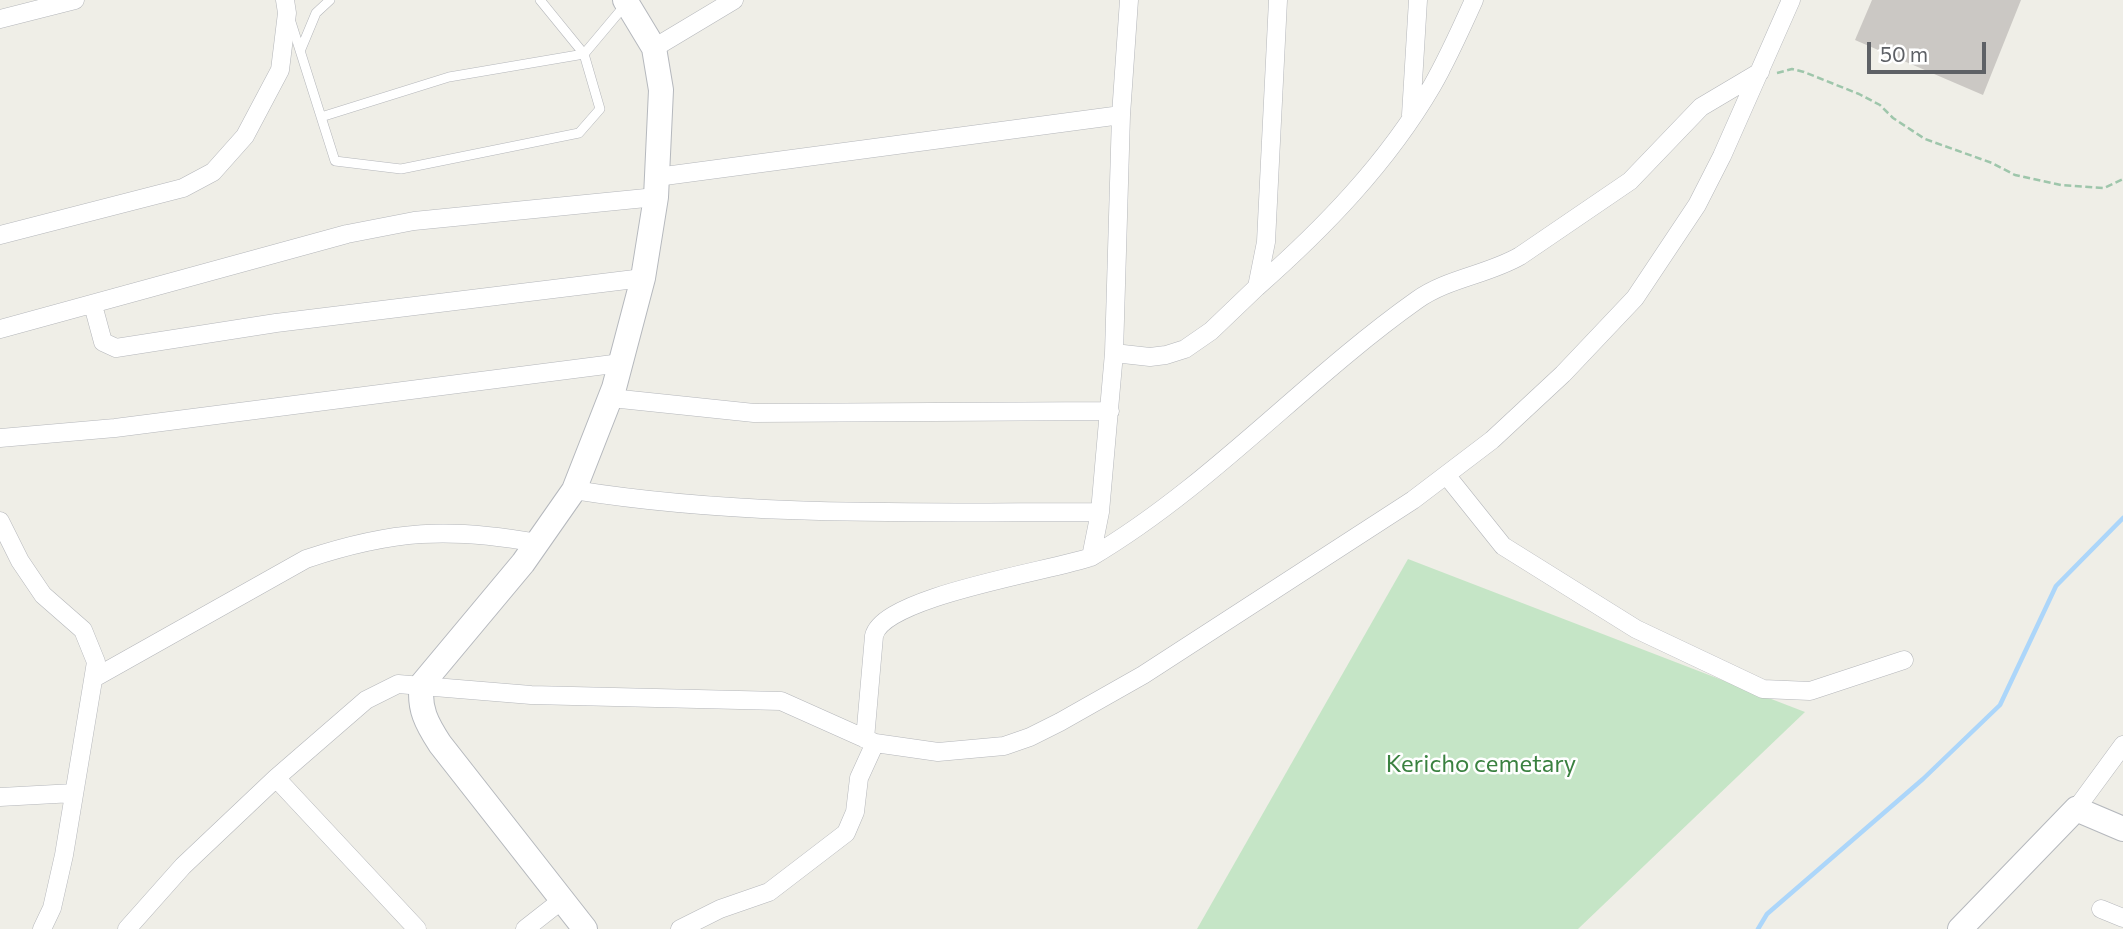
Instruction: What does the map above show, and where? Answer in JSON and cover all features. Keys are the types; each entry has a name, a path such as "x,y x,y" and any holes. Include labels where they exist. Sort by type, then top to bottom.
{"street":[{"path":"0,19 75,0"},
{"path":"654,48 734,0"},
{"path":"1091,557 1100,512 1114,353 1121,115 1129,0"},
{"path":"1257,286 1266,242 1278,0"},
{"path":"1411,115 1418,0"},
{"path":"1114,353 1158,356 1185,349 1211,331 1257,286 1302,248 1376,167 1440,72 1474,0"},
{"path":"127,929 183,866 276,778 382,690 397,684 531,695 781,701 870,741 910,750 968,751 1004,746 1030,737 1143,675 1282,583 1343,548 1447,476 1525,411 1635,298 1697,205 1791,0"},
{"path":"584,929 430,730 419,700 422,684 538,543 574,490 611,398 643,278 657,187 661,90 654,48 626,1"},
{"path":"0,235 183,187 213,172 245,136 277,76 284,53 286,7"},
{"path":"680,929 720,909 769,892 846,833 855,812 859,778 870,741 873,636 880,622 916,604 956,590 1066,566 1091,557 1141,527 1370,336 1419,299 1450,282 1502,266 1520,257 1630,181 1700,107 1760,72"},
{"path":"0,329 310,243 388,226 1121,115"},
{"path":"93,305 103,342 116,348 276,323 643,278"},
{"path":"0,438 115,428 621,363"},
{"path":"611,398 793,414 1110,411"},
{"path":"1447,476 1503,546 1636,629 1763,690 1810,691 1904,660"},
{"path":"574,490 693,507 825,513 1100,512"},
{"path":"0,521 20,561 44,595 83,631 96,662 96,677 52,908 42,929"},
{"path":"96,677 306,559 340,548 417,532 480,533 538,543"},
{"path":"1960,929 2076,809 2123,745"},
{"path":"276,778 417,929"},
{"path":"0,797 74,793"},
{"path":"2076,809 2123,829"},
{"path":"524,929 562,900"},
{"path":"2101,909 2123,918"}],"lane":[{"path":"301,49 316,13 330,0"},
{"path":"286,7 335,160 401,169 579,133 600,109 584,54 540,0"},
{"path":"321,117 449,77 584,54 626,1"}],"path":[{"path":"1760,72 1773,74 1792,69 1804,72 1880,105 1893,118 1926,139 2036,181 2104,188 2123,179"}],"green space":[{"name":"Kericho cemetary","path":"1408,559 1805,712 1578,929 1197,929"}],"building":[{"path":"1872,0 2021,0 1983,95 1855,40"}],"waterway":[{"path":"1758,929 1767,914 1923,779 2000,705 2056,586 2123,518"}]}
